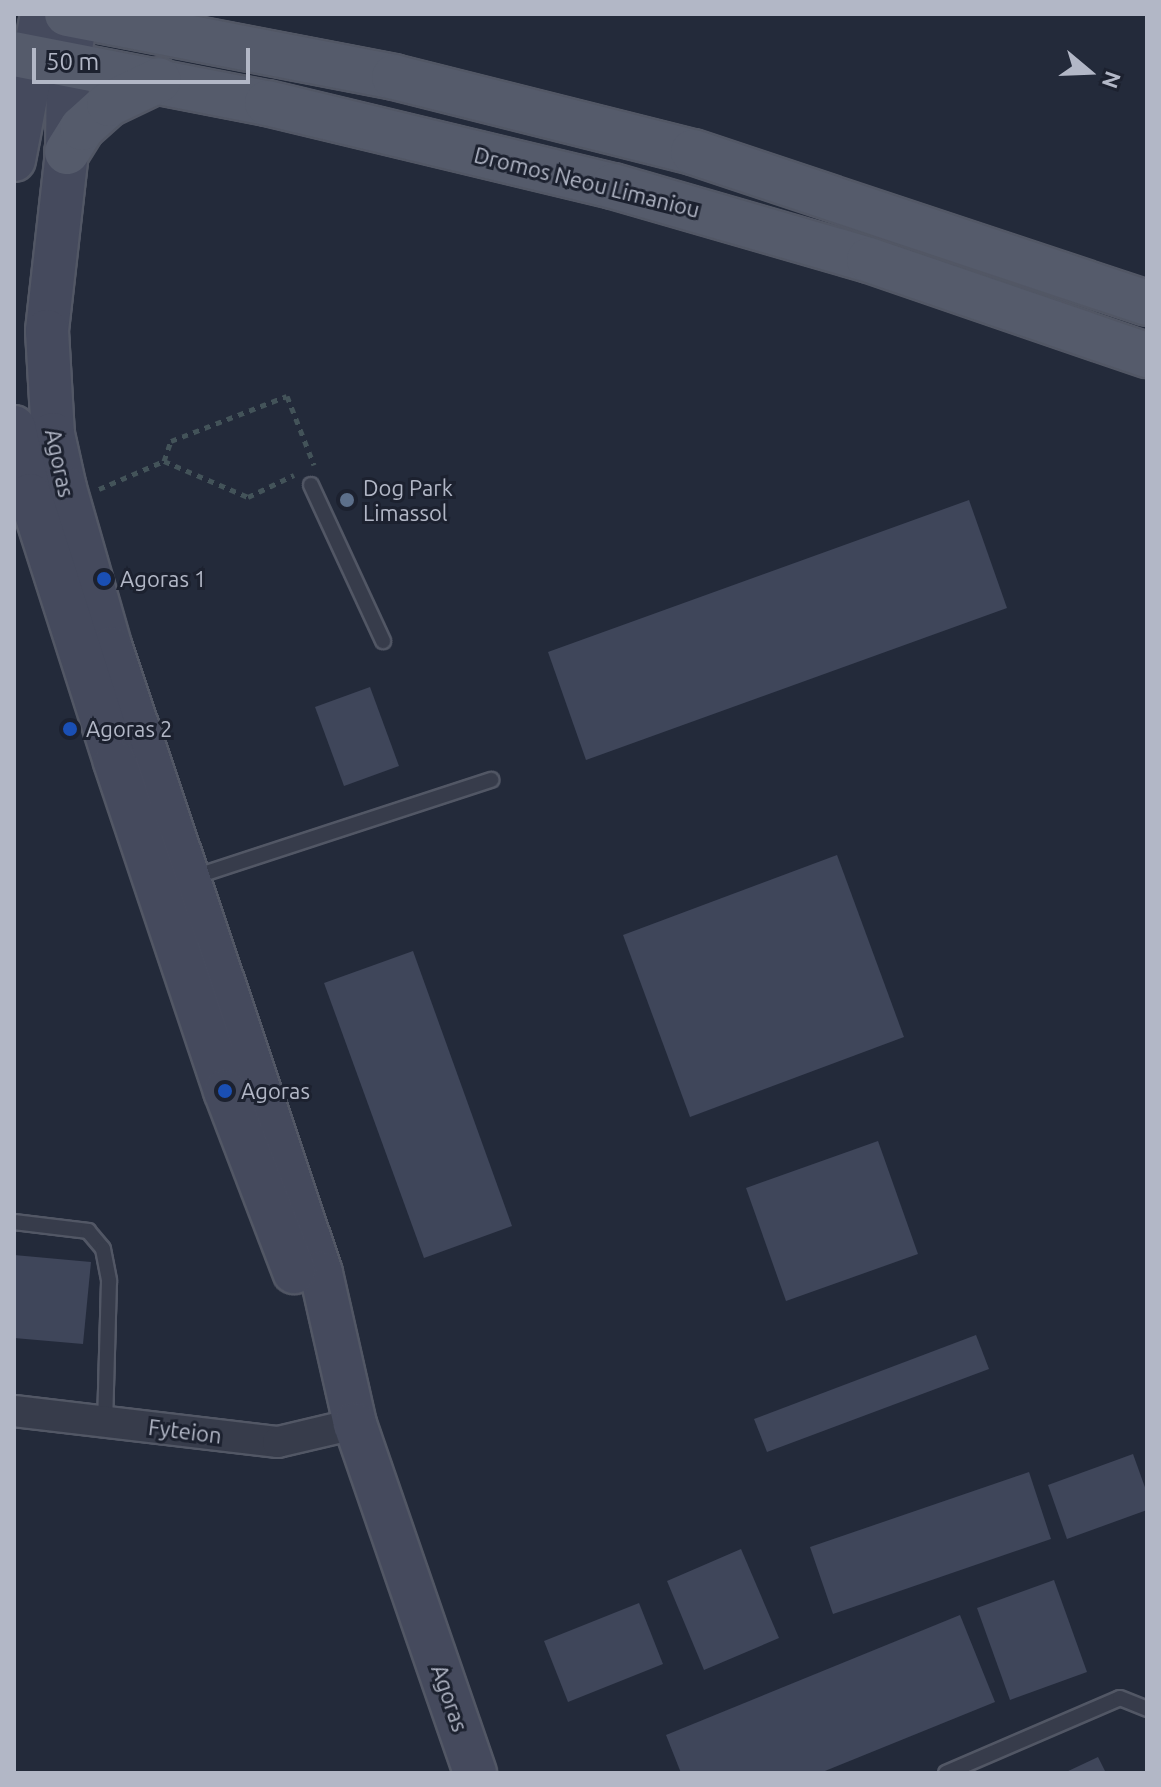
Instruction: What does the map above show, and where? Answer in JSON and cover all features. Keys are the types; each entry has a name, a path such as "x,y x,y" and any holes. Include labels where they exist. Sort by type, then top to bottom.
{"main road":[{"name":"Agoras","path":"14,160 39,58 62,15"},
{"path":"62,15 379,73 693,152 1147,303"},
{"name":"Agoras","path":"39,58 67,152 47,331 53,434 68,503 111,648 321,1273 355,1424 475,1773"},
{"name":"Dromos Neou Limaniou","path":"39,58 159,80 613,186 869,260 1147,355"},
{"path":"67,152 82,128 109,104 159,80"},
{"name":"Agoras","path":"14,427 39,525 225,1091 287,1259 336,1350"}],"street":[{"name":"Fyteion","path":"14,1411 278,1442 355,1424"}],"lane":[{"path":"311,485 383,641"},
{"path":"190,878 491,780"},
{"path":"14,1222 88,1231 103,1249 109,1281 105,1422"},
{"path":"946,1773 1120,1698 1147,1709"}],"path":[{"path":"68,503 164,461 248,497 316,464 287,396 171,441 164,461"}],"building":[{"path":"969,500 1007,608 586,760 548,652"},
{"path":"370,687 399,766 344,786 315,707"},
{"path":"837,855 904,1037 690,1117 623,935"},
{"path":"413,951 512,1226 424,1258 324,983"},
{"path":"878,1141 918,1254 786,1301 746,1188"},
{"path":"14,1255 91,1262 83,1344 14,1338"},
{"path":"976,1335 989,1369 767,1452 754,1419"},
{"path":"1133,1454 1147,1493 1147,1510 1067,1539 1048,1485"},
{"path":"1029,1472 1051,1539 833,1614 810,1547"},
{"path":"741,1549 779,1638 704,1670 667,1581"},
{"path":"1054,1580 1087,1672 1010,1700 977,1608"},
{"path":"639,1603 663,1664 568,1702 544,1641"},
{"path":"960,1615 995,1702 820,1773 681,1773 666,1735"},
{"path":"1098,1757 1106,1773 1064,1773"}],"place":[{"name":"Dog Park Limassol","path":"347,500"},
{"name":"Agoras 1","path":"104,579"},
{"name":"Agoras 2","path":"70,729"},
{"name":"Agoras","path":"225,1091"}]}
